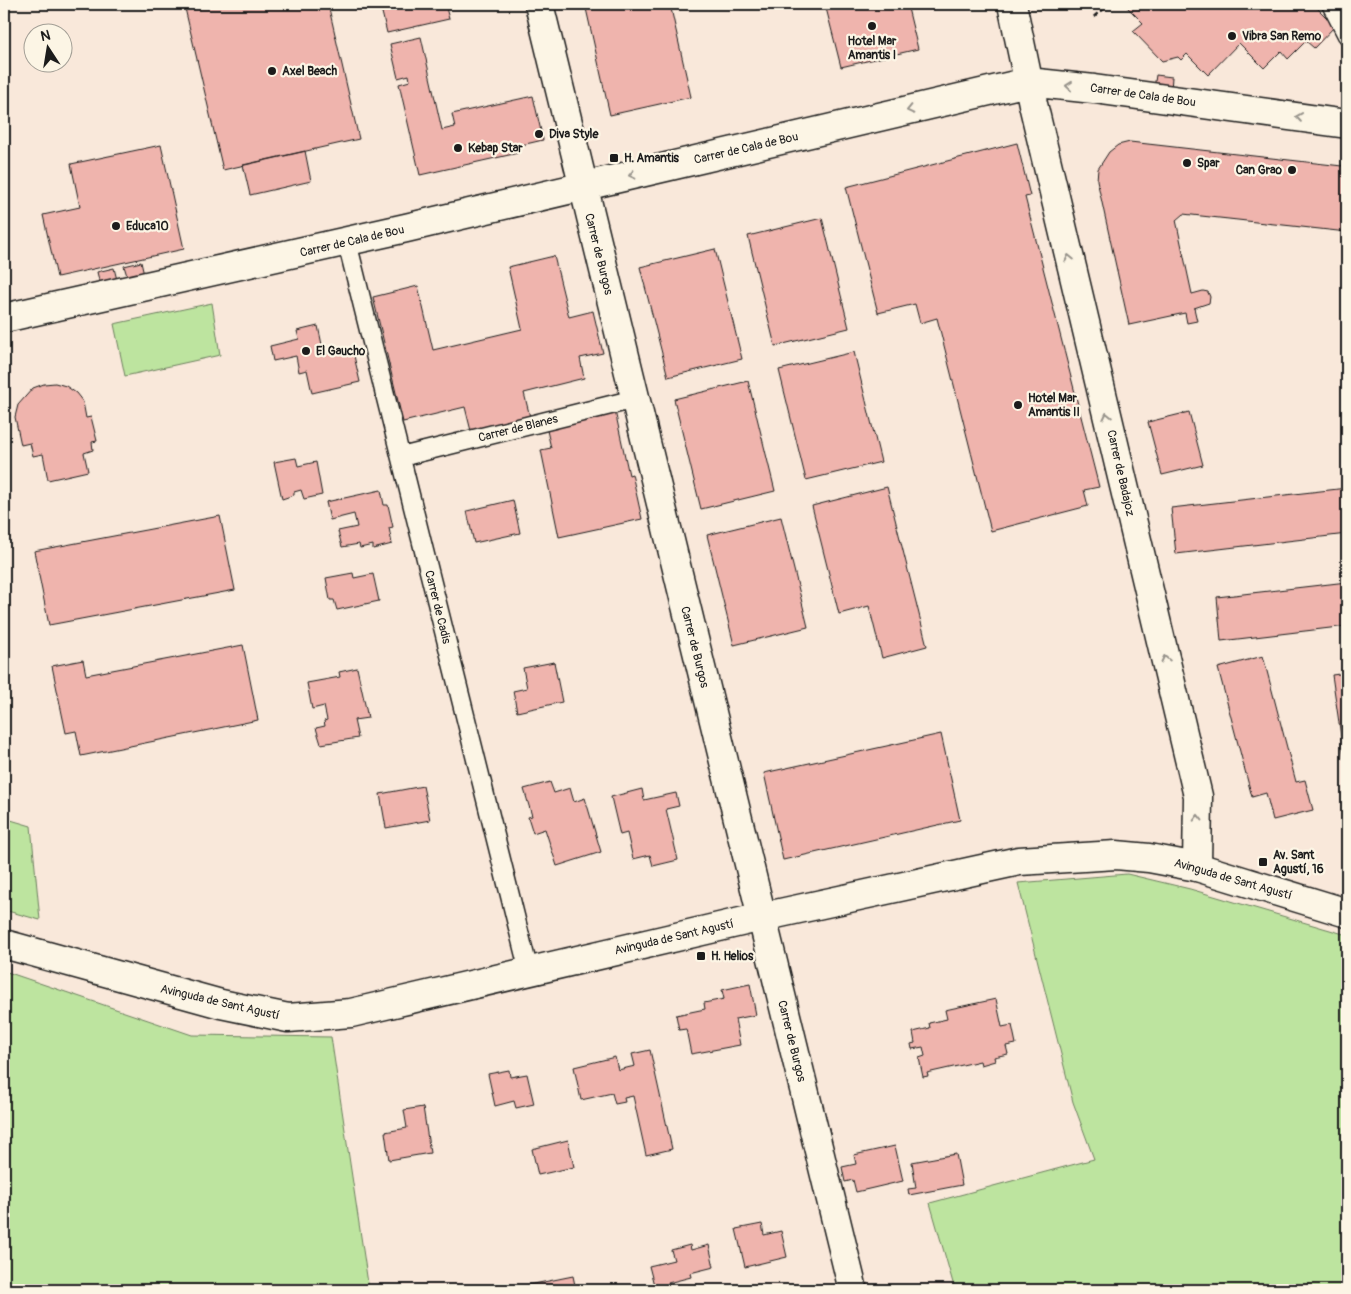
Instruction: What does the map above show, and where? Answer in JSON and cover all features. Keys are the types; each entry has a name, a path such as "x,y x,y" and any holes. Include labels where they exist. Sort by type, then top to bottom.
{"street":[{"name":"Carrer de Burgos","path":"539,4 853,1290"},
{"name":"Carrer de Badajoz","path":"1012,4 1028,82 1198,796 1197,866"},
{"name":"Carrer de Cala de Bou","path":"4,318 347,242 1028,82 1094,88 1347,124"},
{"name":"Avinguda de Sant Agustí","path":"4,944 221,1004 288,1018 351,1013 762,917 1018,860 1116,855 1148,858 1197,866 1347,912"}],"lane":[{"path":"1331,4 1347,35"},
{"name":"Carrer de Cadis","path":"347,242 529,972"},
{"name":"Carrer de Blanes","path":"401,457 635,399"}],"path":[{"path":"1094,17 1109,4"}],"green space":[{"path":"212,303 220,355 125,376 114,324"},
{"path":"4,818 31,826 40,920 4,910"},
{"path":"1127,874 1190,889 1347,935 1347,1268 1345,1290 1085,1290 1084,1287 1074,1290 955,1290 930,1203 1094,1159 1073,1102 1018,883"},
{"path":"4,971 192,1035 331,1037 369,1290 4,1290"}],"building":[{"name":"Axel Beach","path":"184,4 328,4 359,139 223,170"},
{"path":"380,4 445,4 449,19 387,33"},
{"path":"585,4 670,4 691,97 610,115"},
{"name":"Hotel Mar Amantis I","path":"825,4 907,4 918,49 841,67"},
{"name":"Vibra San Remo","path":"1124,4 1313,4 1335,26 1314,48 1306,41 1288,59 1281,51 1264,68 1239,43 1208,75 1187,54 1181,60 1178,57 1162,61 1133,31 1143,23"},
{"path":"1337,4 1347,4 1347,23"},
{"path":"421,37 442,130 455,127 452,114 533,96 543,140 517,146 518,153 420,175 399,84 410,81 409,75 398,78 390,44"},
{"path":"1156,75 1172,77 1171,90 1154,88"},
{"path":"1130,142 1342,166 1343,158 1347,158 1347,232 1183,214 1176,220 1192,294 1203,291 1208,292 1210,297 1209,303 1194,308 1197,321 1187,323 1185,313 1129,325 1097,180 1098,169 1109,152 1118,145"},
{"name":"Hotel Mar Amantis II","path":"1017,143 1030,196 1025,197 1099,487 1084,490 1088,506 991,531 937,318 920,323 915,304 878,313 846,187"},
{"path":"161,145 184,249 57,277 43,215 80,207 71,164"},
{"path":"305,151 311,181 250,195 243,165"},
{"path":"822,218 849,328 775,346 748,236"},
{"path":"715,249 742,359 668,377 640,267"},
{"path":"554,256 569,317 593,311 603,353 580,358 584,378 524,393 530,417 471,431 465,407 403,422 373,297 418,286 433,350 522,329 508,267"},
{"path":"141,262 144,275 128,279 124,266"},
{"path":"114,268 117,280 100,284 97,272"},
{"path":"318,326 324,354 352,347 360,382 312,393 307,370 299,372 296,356 273,361 270,346 299,339 297,331"},
{"path":"854,352 881,462 806,480 779,370"},
{"path":"748,381 775,491 701,509 674,399"},
{"path":"55,383 66,386 76,393 83,402 86,418 91,417 97,441 92,442 93,450 84,453 88,471 48,480 43,454 33,456 30,443 21,445 15,417 18,405 33,388"},
{"path":"615,411 629,475 632,474 642,519 559,537 541,450 551,448 546,426"},
{"path":"1189,412 1203,465 1162,475 1148,422"},
{"path":"296,458 298,466 316,462 322,495 304,499 301,490 294,492 294,495 282,499 274,462"},
{"path":"887,487 927,646 882,658 869,606 839,614 812,506"},
{"path":"1347,488 1347,534 1176,554 1171,508"},
{"path":"381,490 384,505 388,505 393,527 389,528 392,544 373,549 373,545 360,548 359,544 342,547 338,531 357,527 354,514 330,520 326,502"},
{"path":"513,500 520,533 474,543 467,511"},
{"path":"220,516 235,590 49,625 34,551"},
{"path":"781,517 808,627 734,645 707,535"},
{"path":"353,573 354,578 373,574 379,601 337,610 334,600 330,600 326,578"},
{"path":"1347,582 1347,626 1221,641 1217,597"},
{"path":"243,645 258,720 81,756 76,731 66,733 52,666 83,660 86,675"},
{"path":"1263,656 1296,782 1305,780 1313,810 1273,820 1266,793 1252,797 1218,668"},
{"path":"554,662 562,702 517,712 513,691 527,688 523,668"},
{"path":"357,668 368,718 354,720 358,738 321,744 316,728 325,726 324,721 327,720 324,706 312,709 307,683 340,677 339,672"},
{"path":"1347,673 1347,777 1332,675"},
{"path":"941,734 960,820 783,860 764,773"},
{"path":"550,782 554,793 570,788 574,802 585,798 601,852 557,866 545,829 533,833 528,817 532,816 524,789"},
{"path":"423,786 430,820 386,828 380,794"},
{"path":"642,789 644,800 676,793 679,806 666,809 678,860 653,866 650,855 633,859 627,833 620,835 611,797"},
{"path":"750,984 756,1015 735,1019 740,1045 691,1054 686,1029 679,1030 676,1015 705,1009 704,1003 724,999 722,990"},
{"path":"996,999 1002,1027 1012,1025 1016,1044 1006,1046 1008,1054 994,1057 995,1061 981,1065 980,1061 927,1073 928,1076 923,1077 919,1058 925,1056 923,1047 912,1049 911,1044 915,1043 913,1032 930,1028 929,1023 947,1019 945,1010"},
{"path":"650,1050 672,1149 646,1155 633,1096 624,1098 625,1102 615,1104 612,1093 581,1100 574,1067 615,1057 618,1070 635,1066 632,1054"},
{"path":"509,1070 510,1077 527,1074 534,1104 516,1108 514,1101 495,1106 488,1074"},
{"path":"423,1107 430,1153 389,1160 385,1132 407,1128 404,1110"},
{"path":"568,1140 574,1167 538,1175 532,1149"},
{"path":"895,1146 903,1181 856,1192 853,1180 845,1182 842,1167 856,1164 854,1155"},
{"path":"956,1154 962,1185 909,1195 908,1189 916,1188 912,1162"},
{"path":"762,1224 764,1235 781,1231 787,1257 745,1267 736,1229"},
{"path":"690,1245 691,1250 709,1245 714,1267 690,1273 691,1277 668,1283 668,1285 655,1289 649,1266 674,1260 671,1250"},
{"path":"573,1276 576,1290 530,1290 529,1285"}],"place":[{"name":"Hotel Mar Amantis I","path":"872,26"},
{"name":"Vibra San Remo","path":"1232,36"},
{"name":"Axel Beach","path":"272,71"},
{"name":"Diva Style","path":"539,134"},
{"name":"Kebap Star","path":"458,148"},
{"name":"H. Amantis","path":"614,158"},
{"name":"Spar","path":"1187,163"},
{"name":"Can Grao","path":"1292,170"},
{"name":"Educa10","path":"116,226"},
{"name":"El Gaucho","path":"306,351"},
{"name":"Hotel Mar Amantis II","path":"1018,405"},
{"name":"Av. Sant Agustí, 16","path":"1263,862"},
{"name":"H. Helios","path":"701,956"}]}
